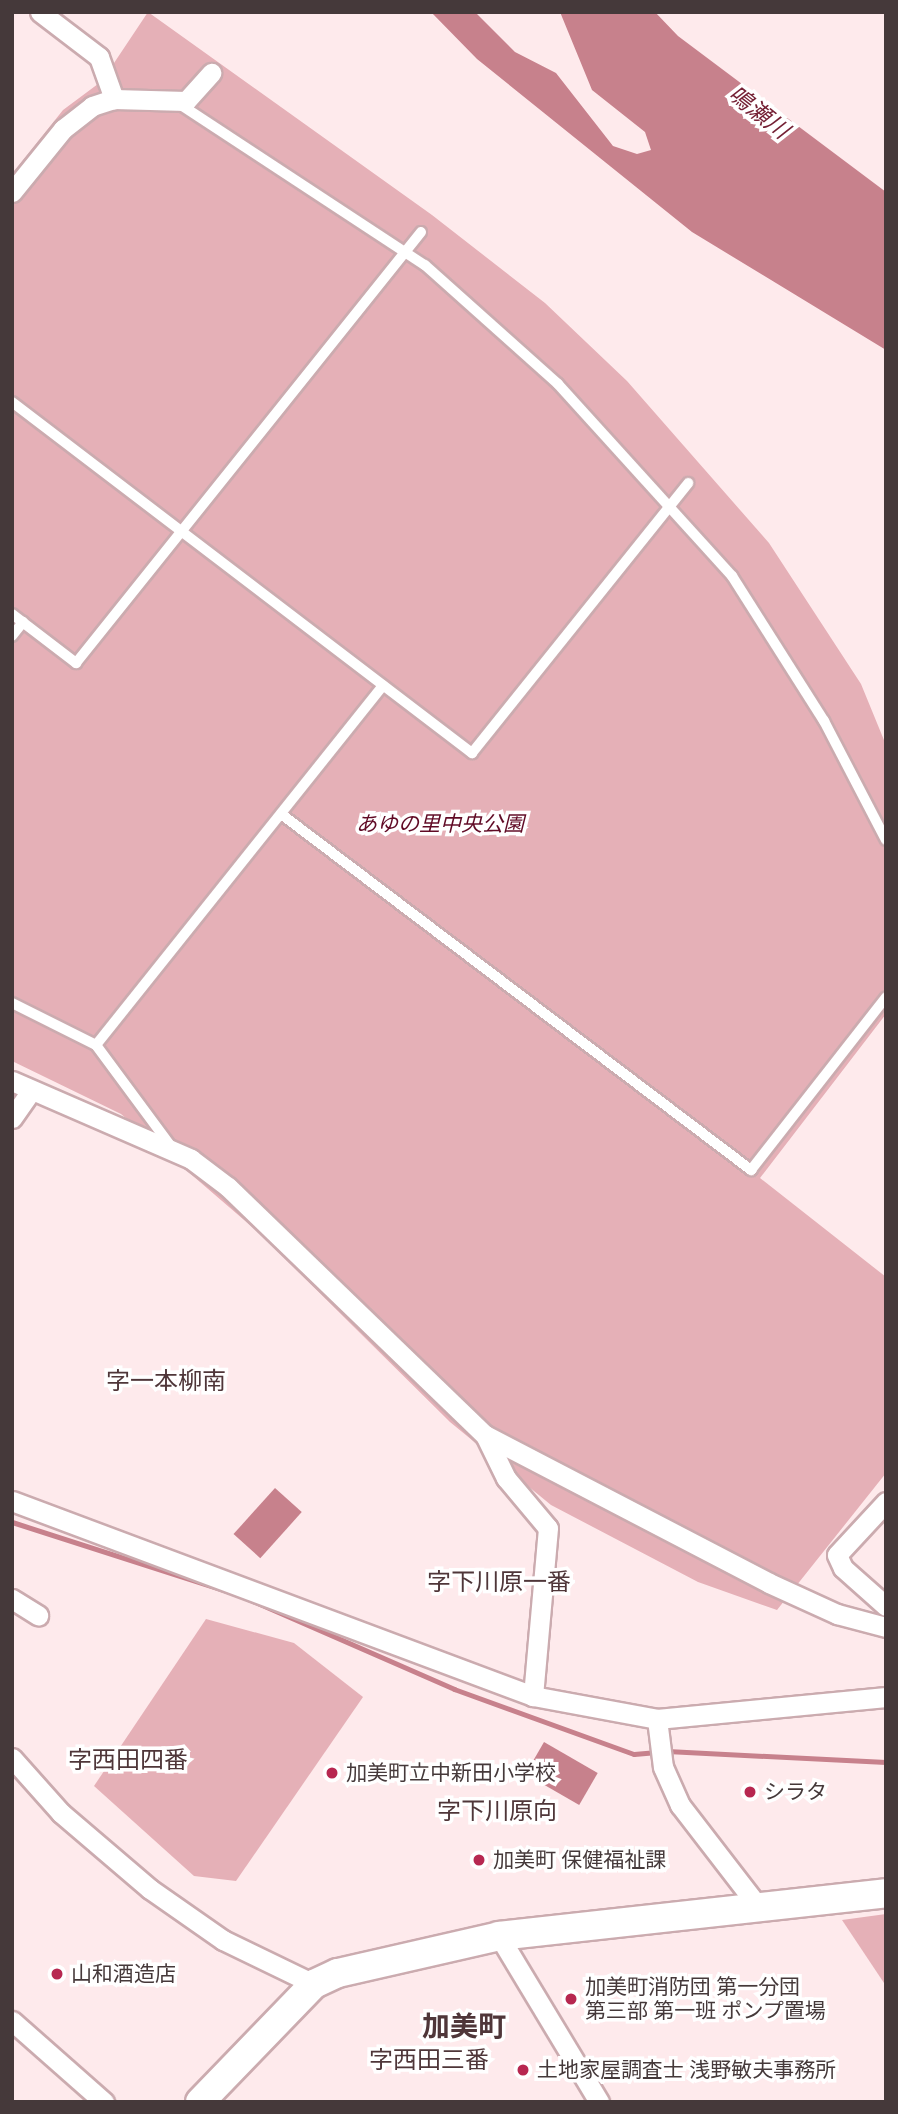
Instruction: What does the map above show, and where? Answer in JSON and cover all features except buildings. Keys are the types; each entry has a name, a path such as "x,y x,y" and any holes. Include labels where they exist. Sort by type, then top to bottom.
{"street":[{"path":"40,12 99,57 114,99"},
{"path":"12,192 63,129 92,106 114,99 177,102 194,97 211,73"},
{"path":"12,1081 176,1154 228,1187 485,1435 769,1583 836,1614 886,1627"},
{"path":"12,1118 31,1091"},
{"path":"485,1435 506,1478 548,1528 533,1696"},
{"path":"12,1501 533,1696 657,1719 886,1696"},
{"path":"886,1502 837,1555 843,1568 886,1606"},
{"path":"12,1599 38,1615"},
{"path":"657,1719 662,1763 694,1827 757,1905"},
{"path":"12,1758 61,1813 149,1889 223,1940 314,1983"},
{"path":"200,2102 314,1983 499,1936 757,1905 886,1893"},
{"path":"499,1936 592,2099"},
{"path":"12,2021 104,2102"}],"lane":[{"path":"177,102 406,251 558,384 671,503 732,576 790,662 886,840"},
{"path":"12,614 76,663 421,232"},
{"path":"12,402 472,753 688,483"},
{"path":"12,636 23,622"},
{"path":"96,1045 383,686"},
{"path":"281,814 751,1170 886,997"},
{"path":"12,1003 96,1045 176,1154"}],"green space":[{"name":"あゆの里中央公園","path":"148,12 432,215 545,303 627,381 769,543 861,684 886,745 886,1014 760,1178 886,1277 886,1473 777,1610 698,1582 551,1505 450,1422 257,1231 121,1114 12,1061 12,174 63,110 102,81"},
{"path":"206,1619 294,1643 363,1697 236,1881 194,1876 94,1786"},
{"path":"886,1914 886,1986 842,1920"}],"water":[{"name":"鳴瀬川","path":"431,12 475,12 515,52 556,73 613,146 637,154 651,150 645,132 592,90 560,12 655,12 678,36 886,192 886,350 692,232 477,59"},
{"path":"275,1488 302,1512 260,1558 234,1534"},
{"path":"544,1742 598,1773 579,1805 526,1774"}],"waterway":[{"path":"12,1522 239,1595 454,1689 634,1754 657,1752"},
{"path":"667,1751 886,1762"}],"place":[{"name":"加美町立中新田小学校","path":"332,1773"},
{"name":"シラタ","path":"750,1792"},
{"name":"加美町 保健福祉課","path":"479,1860"},
{"name":"山和酒造店","path":"57,1974"},
{"name":"加美町消防団 第一分団 第三部 第一班 ポンプ置場","path":"571,1999"},
{"name":"土地家屋調査士 浅野敏夫事務所","path":"523,2070"}],"district":[{"name":"字一本柳南","path":"166,1382"},
{"name":"字下川原一番","path":"499,1583"},
{"name":"字西田四番","path":"128,1761"},
{"name":"字下川原向","path":"497,1812"},
{"name":"加美町","path":"464,2027"},
{"name":"字西田三番","path":"429,2061"}]}
